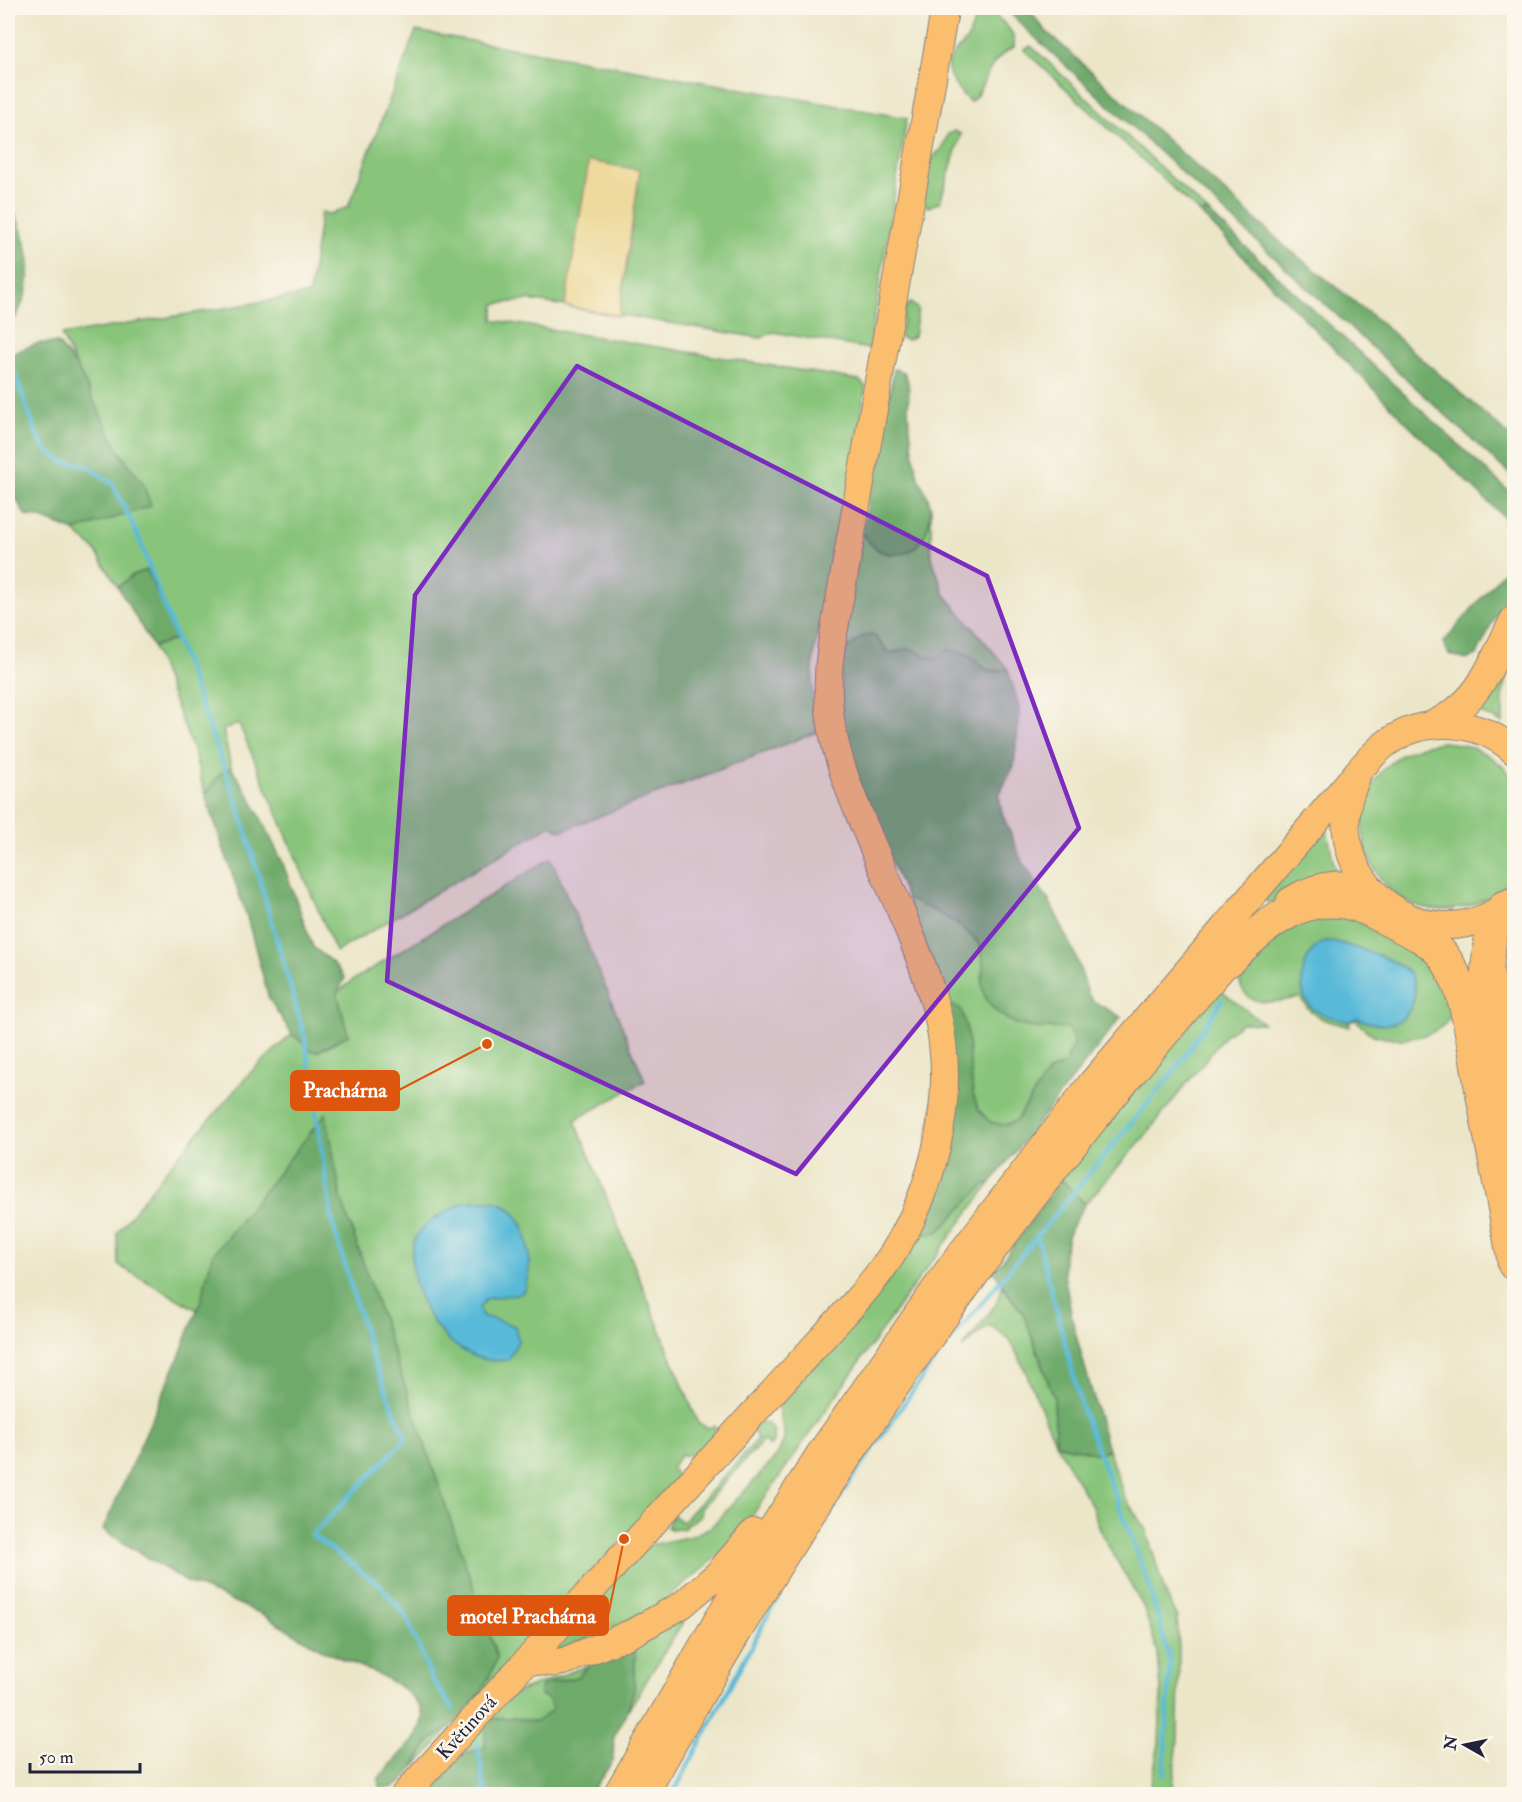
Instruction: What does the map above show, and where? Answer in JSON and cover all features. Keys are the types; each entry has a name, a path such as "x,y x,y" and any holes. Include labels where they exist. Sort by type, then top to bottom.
{"highway":[{"path":"1228,961 1268,925 1303,905 1328,900 1356,904 1426,940 1439,950 1455,979 1468,1026"},
{"path":"1509,903 1491,933 1487,970 1515,1120"},
{"path":"1418,921 1437,928 1451,944 1460,968 1468,1026 1515,1264"}],"main road":[{"name":"Květinová","path":"405,1794 801,1365 868,1287 907,1228 933,1161 942,1113 944,1080 943,1047 937,1012 919,957 840,764 830,729 827,694 830,652 945,8"},
{"path":"617,1794 715,1623 819,1455 952,1265 1065,1117 1368,760 1398,736 1430,726 1458,711 1478,691 1515,620"},
{"path":"1430,726 1453,725 1475,729 1495,737 1515,751"},
{"path":"1368,760 1350,795 1346,829 1354,863 1378,898"},
{"path":"645,1794 728,1647 790,1545 927,1340 1062,1160 1270,914 1304,893 1326,886 1348,885 1365,889 1393,910 1418,921 1444,925 1468,923 1509,903"},
{"path":"527,1660 554,1663 565,1661 659,1619 694,1597 725,1566 819,1455"}],"highlighted area":[{"path":"577,366 987,576 1079,828 796,1174 387,981 415,595"}],"green space":[{"path":"968,8 986,8 1009,29 1014,41 1014,47 1004,53 990,68 980,91 970,102 952,80 948,67 953,54 968,39 976,20"},
{"path":"1005,8 1027,8 1046,31 1286,247 1380,322 1514,440 1514,478 1028,31"},
{"path":"416,31 907,118 869,349 773,332 761,338 529,300 495,304 493,320 859,380 866,387 843,518 814,650 812,697 817,732 561,831 551,825 336,952 239,724 223,730 231,767 218,776 205,795 194,753 153,647 176,639 147,570 133,575 118,587 95,550 74,531 150,506 143,483 118,450 61,335 309,294 321,212 330,214 348,207"},
{"path":"1031,46 1207,211 1201,214 1024,50"},
{"path":"954,131 961,134 940,202 928,207 922,201 928,160 940,149 948,134"},
{"path":"8,200 27,248 29,280 18,312 8,328"},
{"path":"1207,211 1514,496 1514,527 1415,431 1201,214"},
{"path":"911,303 918,309 914,336 907,340 900,337 905,307"},
{"path":"39,343 58,343 77,367 118,450 143,483 151,506 74,531 39,517 26,516 13,494 8,472 8,355"},
{"path":"894,369 904,372 907,378 908,416 915,463 930,506 927,530 919,544 899,554 877,550 862,533"},
{"path":"931,506 931,555 944,594 1008,669 996,671 987,669 970,655 930,659 908,649 889,653 874,635 861,637 840,655 862,533 927,527"},
{"path":"1514,559 1514,594 1498,611 1477,655 1466,660 1449,654 1443,643"},
{"path":"147,570 177,638 153,647 118,587 133,575"},
{"path":"874,635 889,653 909,649 933,658 949,649 969,655 985,669 999,671 1008,669 1020,710 1014,766 999,795 1002,813 1021,859 1051,904 1077,959 1088,994 1093,1001 1121,1017 989,1185 985,1184 938,1232 927,1234 917,1230 946,1003 961,1009 967,1030 973,1094 978,1109 990,1122 1005,1125 1016,1121 1048,1072 1065,1064 1074,1043 1068,1028 1027,1027 1008,1020 993,1008 984,992 983,956 977,942 954,922 907,899 843,748 840,656 861,637"},
{"path":"1510,654 1503,692 1503,723 1475,711"},
{"path":"1442,742 1464,745 1483,752 1500,764 1514,780 1515,866 1509,881 1487,898 1477,903 1436,910 1403,899 1379,876 1365,846 1364,812 1375,781 1400,756"},
{"path":"231,767 251,798 282,861 313,947 333,963 345,978 337,993 348,1035 318,1051 312,1051 292,1034 269,999 247,917 205,795 218,776"},
{"path":"1323,830 1327,831 1335,869 1269,904 1264,899"},
{"path":"551,858 645,1081 575,1120 698,1422 707,1428 714,1426 719,1438 701,1456 681,1455 671,1467 678,1478 414,1768 430,1740 441,1734 497,1657 341,1198 326,1114 212,1256 199,1311 118,1265 117,1233 167,1169 249,1074 292,1034 312,1051 319,1051 348,1035 337,993 353,980"},
{"path":"907,899 954,922 977,942 983,956 984,992 987,1000 1000,1014 1008,1020 1027,1027 1068,1028 1074,1043 1065,1064 1048,1072 1016,1121 1005,1125 990,1122 978,1109 973,1094 968,1042 946,1003"},
{"path":"1330,908 1438,961 1451,1015 1445,1023 1428,1034 1394,1039 1374,1035 1356,1020 1349,1022 1350,1027 1321,1018 1309,1010 1300,997 1270,1002 1252,999 1245,993 1240,985 1239,972 1272,932"},
{"path":"1217,988 1263,1023 1242,1023 1226,1034 1145,1136 1085,1204 1061,1179"},
{"path":"326,1113 341,1198 497,1657 485,1685 467,1710 452,1725 430,1741 410,1773 398,1785 390,1788 380,1787 378,1779 416,1737 423,1718 421,1707 404,1689 382,1676 324,1651 262,1614 185,1581 103,1530 179,1357 201,1300 212,1256"},
{"path":"1061,1179 1085,1204 1070,1229 1064,1254 1064,1274 1074,1328 1108,1450 1099,1454 1056,1444 1054,1397 1024,1315 994,1272"},
{"path":"985,1184 989,1185 903,1300 733,1543 656,1608 558,1651 557,1641 642,1547 692,1536 711,1527 776,1457 784,1440 784,1430 776,1402 855,1323 889,1280 917,1230 938,1232"},
{"path":"1002,1286 1024,1315 1054,1398 1056,1444 1022,1363 1008,1338 991,1326 985,1328 962,1349 996,1304"},
{"path":"761,1422 767,1423 774,1431 773,1443 769,1447 764,1440 701,1508 700,1517 685,1525 686,1528 672,1530 667,1527 672,1515 682,1522 758,1439 751,1428"},
{"path":"1056,1444 1099,1454 1108,1450 1125,1498 1146,1530 1165,1592 1177,1618 1178,1739 1172,1794 1149,1794 1159,1743 1161,1692 1158,1653 1143,1606 1102,1535 1092,1507"},
{"path":"676,1620 683,1622 627,1712 634,1689 635,1654 629,1648"},
{"path":"629,1648 635,1654 634,1689 627,1712 614,1737 613,1761 590,1794 429,1794 430,1784 448,1763 485,1748 486,1722 505,1718 536,1722 552,1710 549,1699 540,1695 542,1685 577,1677 589,1665"},
{"path":"589,1665 577,1677 548,1683 553,1710 536,1723 505,1718 486,1722 485,1748 461,1754 429,1786 429,1794 416,1794 502,1701 520,1691"}],"sand":[{"path":"589,161 640,170 619,316 565,306"}],"water":[{"path":"1336,942 1384,957 1408,972 1415,986 1415,994 1410,1010 1405,1016 1391,1024 1382,1025 1357,1018 1349,1022 1326,1015 1313,1009 1307,1003 1303,994 1302,974 1309,956 1322,943"},
{"path":"467,1201 491,1201 504,1205 520,1221 525,1232 529,1258 526,1283 522,1293 486,1299 479,1308 482,1316 515,1326 518,1341 508,1360 490,1360 473,1356 457,1347 432,1321 416,1288 412,1255 415,1239 431,1221"}],"waterway":[{"path":"8,355 37,435 46,450 64,462 88,466 113,484 138,536 239,807 305,1038 333,1225 372,1357 406,1439 312,1535 380,1585 406,1616 432,1679 453,1709"},
{"path":"673,1794 770,1611 847,1486 932,1363 1176,1069 1222,1000"},
{"path":"1037,1236 1083,1412 1148,1581 1170,1661 1164,1774"},
{"path":"477,1741 485,1794"}],"place":[{"name":"Prachárna","path":"487,1044"},
{"name":"motel Prachárna","path":"624,1539"}]}
